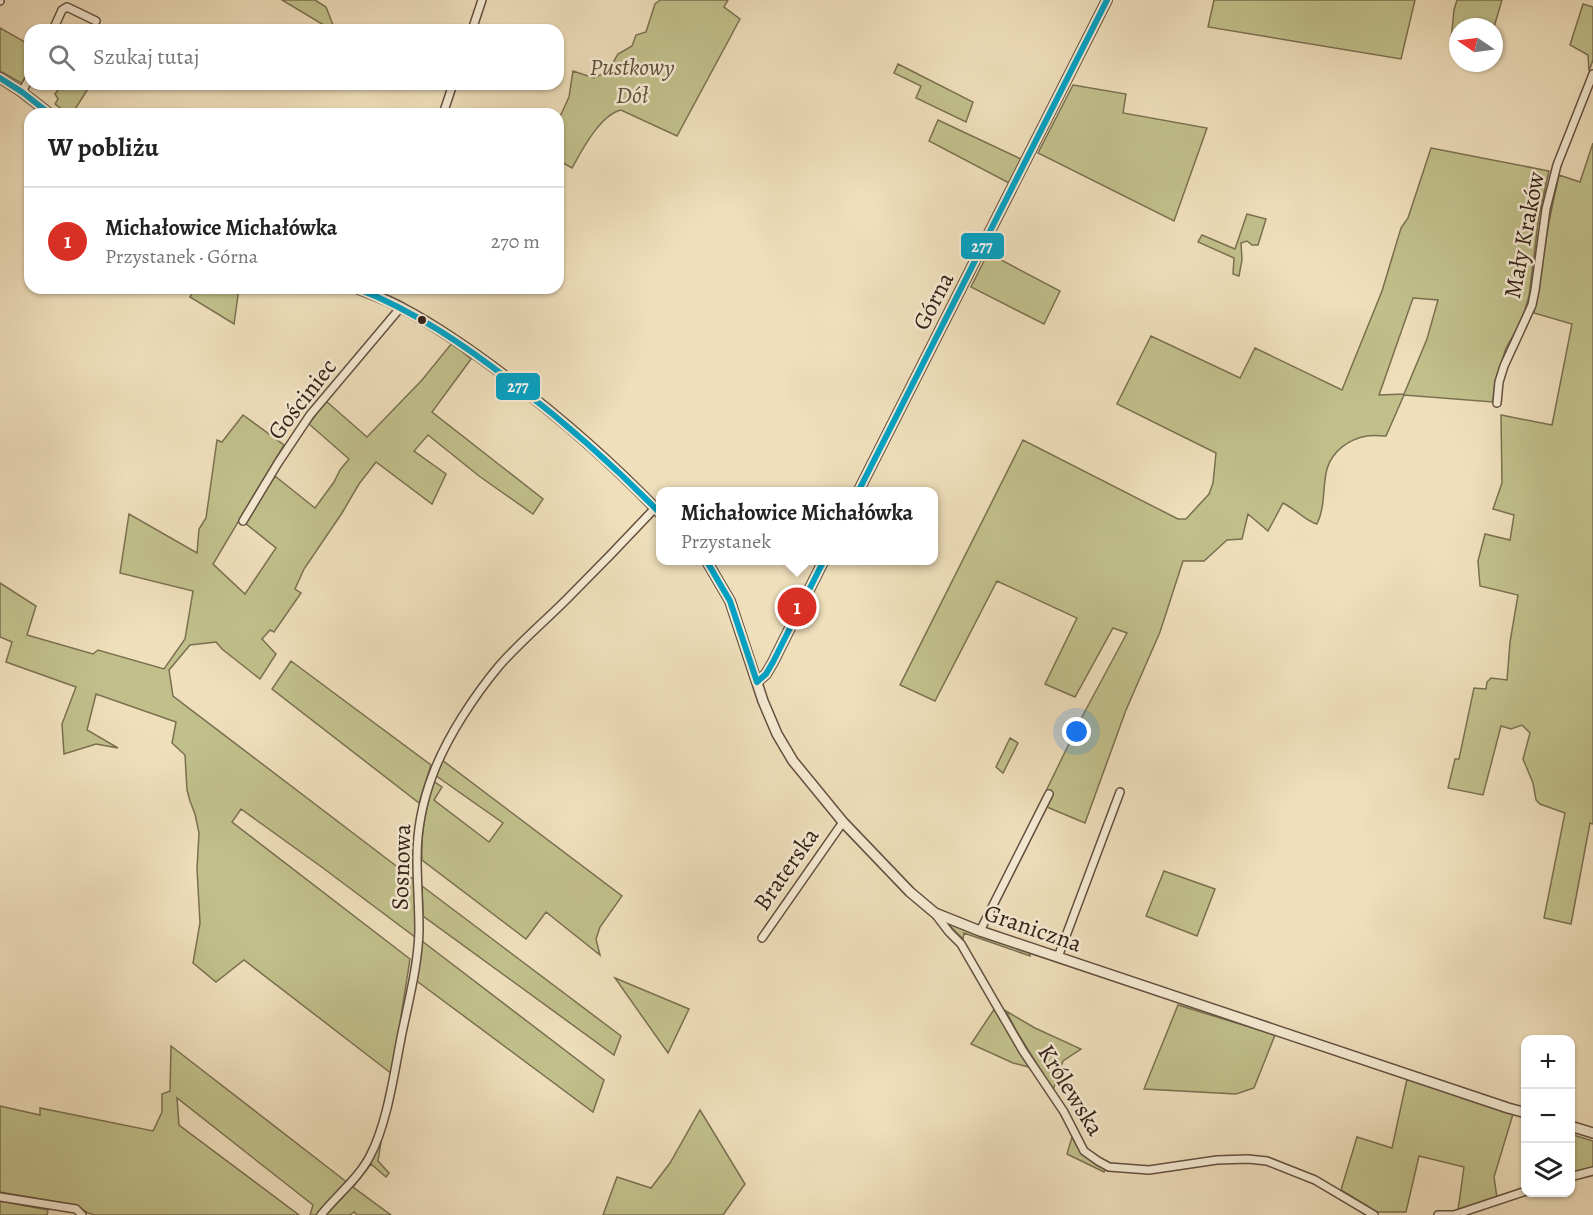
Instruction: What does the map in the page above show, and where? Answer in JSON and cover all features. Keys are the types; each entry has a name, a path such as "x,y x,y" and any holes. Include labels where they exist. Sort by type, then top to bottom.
{"street":[{"path":"474,24 482,0"},
{"name":"Górna","path":"861,487 1107,0"},
{"path":"56,24 62,10 67,6 96,21"},
{"name":"Mały Kraków","path":"1497,403 1499,382 1504,366 1532,305 1546,209 1557,165 1593,74"},
{"path":"0,78 42,108"},
{"path":"22,92 24,88"},
{"path":"445,108 451,90"},
{"path":"372,294 401,307 451,336 551,411 600,453 656,508"},
{"name":"Gościniec","path":"243,522 310,415 401,307"},
{"name":"Sosnowa","path":"321,1215 350,1184 370,1157 389,1098 416,963 419,934 417,856 421,816 432,777 443,750 478,694 500,666 656,512"},
{"name":"Graniczna","path":"708,565 730,601 763,701 777,734 793,761 843,822 910,892 935,913 980,931 1521,1112"},
{"path":"757,682 766,674 773,662 822,565"},
{"path":"1058,957 1120,792"},
{"path":"980,931 1049,794"},
{"name":"Braterska","path":"762,938 843,822"},
{"name":"Królewska","path":"935,913 961,944 1023,1051 1064,1112 1084,1151 1098,1161 1109,1167 1149,1170 1217,1160 1267,1161 1315,1180 1374,1215"},
{"path":"1575,1128 1593,1133"},
{"path":"1575,1176 1593,1171"},
{"path":"1438,1215 1454,1215 1521,1193"},
{"path":"0,1197 76,1209 82,1215"}],"green space":[{"path":"282,0 315,0 326,7 333,24 322,24"},
{"name":"Pustkowy Dół","path":"660,0 728,0 724,7 740,19 677,136 621,110 613,113 599,126 572,168 564,163 564,108 569,97 573,71 594,78 608,71 618,54 632,46 636,35 646,32 655,4"},
{"path":"1214,0 1415,0 1401,59 1208,27"},
{"path":"1457,0 1502,0 1497,18 1453,18"},
{"path":"1583,4 1593,7 1593,60 1589,71 1588,55 1570,45"},
{"path":"0,28 24,42 23,84 0,71"},
{"path":"898,64 973,102 966,122 916,98 921,86 894,73"},
{"path":"1073,85 1126,94 1123,113 1207,128 1174,221 1038,153"},
{"path":"58,90 87,90 76,108 60,108 55,104 58,99 55,94"},
{"path":"938,120 1021,159 1009,183 929,141"},
{"path":"1593,143 1593,824 1590,823 1571,924 1544,918 1565,813 1540,804 1536,800 1533,783 1523,759 1530,733 1522,725 1511,729 1501,726 1483,795 1448,788 1455,759 1459,759 1474,688 1486,689 1487,682 1491,678 1507,680 1510,642 1518,595 1480,586 1478,561 1485,534 1510,540 1514,515 1493,509 1502,483 1501,415 1552,425 1572,324 1534,313 1559,175 1580,182"},
{"path":"1431,148 1549,171 1539,216 1529,296 1522,320 1506,348 1495,382 1493,402 1404,395 1386,436 1360,438 1337,451 1327,469 1322,510 1317,524 1283,503 1268,531 1248,514 1242,539 1227,540 1204,561 1183,561 1160,632 1126,710 1085,823 1047,807 1053,795 1046,791 1127,633 1113,628 1075,697 1045,684 1077,618 997,581 935,701 900,685 1023,440 1178,519 1186,519 1209,494 1213,483 1216,453 1117,404 1151,336 1240,378 1255,348 1342,390 1382,291 1401,228 1408,218","holes":["1413,298 1438,300 1427,339 1404,394 1379,395"]},
{"path":"1247,214 1266,219 1258,245 1252,245 1247,241 1241,243 1242,260 1239,276 1233,274 1234,258 1198,242 1202,235 1235,249"},
{"path":"988,253 1060,291 1044,324 971,287"},
{"path":"192,294 238,294 234,324 190,297"},
{"path":"452,343 471,359 432,412 543,499 533,514 479,476 428,435 414,451 446,474 432,504 376,462 359,484 304,569 295,589 301,593 274,632 270,630 262,639 276,654 260,679 216,642 190,645 169,670 173,696 416,881 415,937 241,809 232,822 410,959 392,1074 244,960 216,982 193,963 200,923 197,869 199,833 187,790 185,755 172,743 176,722 96,694 87,730 118,748 96,744 64,754 62,724 76,687 6,662 12,642 0,637 0,583 36,606 27,635 93,654 98,650 164,669 185,639 193,591 120,573 129,514 197,553 199,529 206,518 217,440 222,442 243,415 284,445 213,564 245,594 276,548 245,523 275,476 315,508 349,459 309,424 326,401 367,437 422,380"},
{"path":"291,661 431,765 419,803 272,689"},
{"path":"1010,738 1018,743 1003,773 996,767"},
{"path":"442,760 622,896 600,927 596,939 600,955 546,912 526,939 422,860 423,830 433,781 442,787 434,800 489,842 503,823 435,775"},
{"path":"1164,871 1215,889 1197,936 1146,916"},
{"path":"422,886 621,1036 614,1055 423,916"},
{"path":"949,922 1030,953 1030,956 964,933 963,939 949,925"},
{"path":"422,941 604,1080 593,1112 414,979"},
{"path":"615,978 689,1009 668,1053"},
{"path":"1178,1005 1275,1035 1254,1088 1236,1094 1144,1089"},
{"path":"995,1008 1029,1067 1013,1063 971,1044"},
{"path":"1006,1011 1035,1028 1081,1049 1063,1061 1053,1090 1017,1032"},
{"path":"171,1046 348,1183 318,1215 310,1215 313,1205 177,1098 179,1125 299,1215 95,1215 75,1205 0,1192 0,1106 40,1115 40,1108 153,1131 162,1112 162,1094 170,1091"},
{"path":"1407,1079 1513,1114 1494,1177 1497,1198 1458,1210 1464,1167 1419,1156 1406,1212 1377,1212 1341,1190 1357,1137 1392,1148"},
{"path":"700,1110 745,1184 723,1215 603,1215 617,1177 651,1188 670,1163"},
{"path":"381,1134 378,1161 389,1173 386,1177 371,1164 353,1187 391,1215 357,1215 354,1212 350,1215 324,1215 351,1185"},
{"path":"1575,1136 1593,1141 1593,1167 1575,1171"},
{"path":"1072,1137 1081,1152 1106,1168 1104,1172 1067,1154"},
{"path":"0,1201 48,1210 47,1215 0,1215"}],"transit line":[{"name":"277","path":"861,487 1107,0"},
{"name":"277","path":"0,78 42,108"},
{"name":"277","path":"371,294 399,307 459,343 497,371 590,446 656,509"},
{"name":"277","path":"709,565 730,601 757,682"},
{"name":"277","path":"757,682 766,674 773,662 822,565"}],"place":[{"name":"Michałowice Michałówka","path":"797,607"}]}
